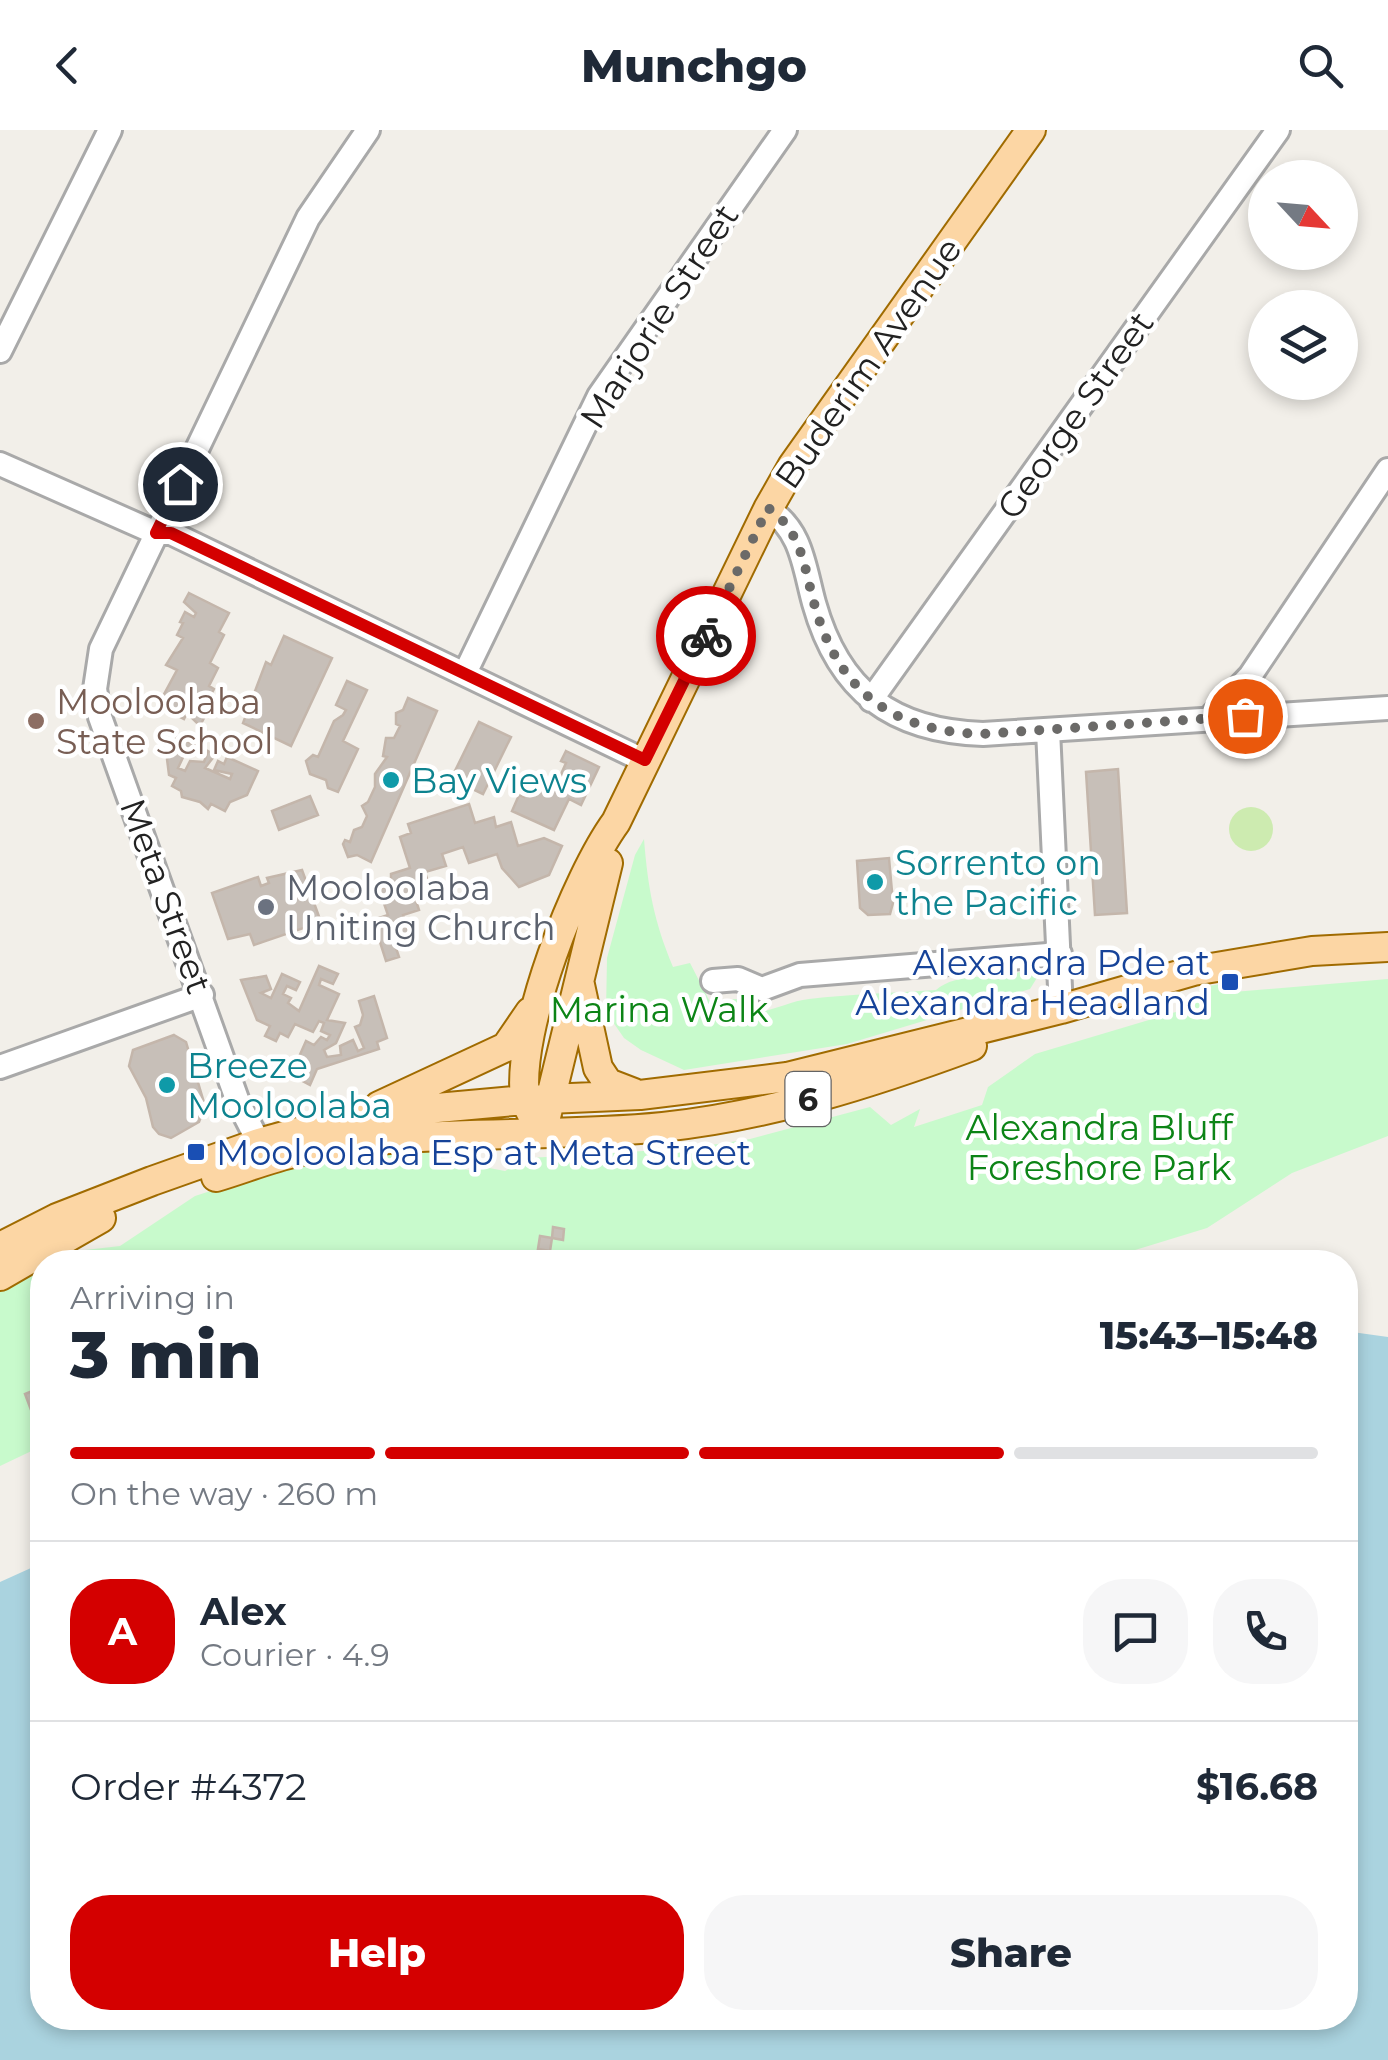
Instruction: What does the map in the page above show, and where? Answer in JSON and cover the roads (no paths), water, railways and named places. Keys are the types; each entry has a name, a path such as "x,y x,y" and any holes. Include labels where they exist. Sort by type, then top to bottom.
{"main road":[{"name":"Buderim Avenue","path":"537,1100 528,1056 540,996 571,906 600,844 616,822 768,508 793,465 1031,130"},
{"name":"Buderim Avenue","path":"537,1100 578,974 616,822"},
{"name":"6","path":"0,1246 72,1212 259,1143 360,1115 640,1095 788,1077 1061,1009 1192,971 1312,951 1388,947"},
{"path":"578,974 598,1068 608,1083 640,1095"},
{"path":"360,1115 506,1047 540,996"},
{"name":"6","path":"45,1250 98,1219 165,1192 296,1152 364,1142 662,1127 747,1114 869,1084 1061,1009"},
{"path":"537,1100 542,1132"},
{"name":"6","path":"0,1276 30,1259"}],"street":[{"path":"0,351 110,130"},
{"name":"Meta Street","path":"259,1143 238,1102 100,717 95,689 101,648 308,218 368,130"},
{"name":"Marjorie Street","path":"466,671 599,396 784,130"},
{"name":"George Street","path":"870,700 1278,130"},
{"path":"0,464 156,533 171,533 257,571 645,760"},
{"path":"1209,719 1250,676 1388,470"},
{"path":"768,508 782,517 800,547 830,648 870,700 904,721 946,733 1388,708"},
{"path":"1048,730 1061,1009"},
{"path":"713,981 738,979 762,988 800,975 1060,954"},
{"path":"0,1066 202,995"},
{"path":"259,1143 268,1150 296,1152"}],"water":[{"path":"1358,1333 1388,1337 1388,2060 0,2060 0,1582 30,1568 30,2030 1358,2030"}],"place":[{"name":"Mooloolaba State School","path":"36,721"},
{"name":"Bay Views","path":"391,780"},
{"name":"Sorrento on the Pacific","path":"875,882"},
{"name":"Mooloolaba Uniting Church","path":"266,907"},
{"name":"Alexandra Pde at Alexandra Headland","path":"1230,982"},
{"name":"Breeze Mooloolaba","path":"167,1085"},
{"name":"Mooloolaba Esp at Meta Street","path":"196,1152"}],"park label":[{"name":"Marina Walk","path":"659,1009"},
{"name":"Alexandra Bluff Foreshore Park","path":"1099,1147"}]}
